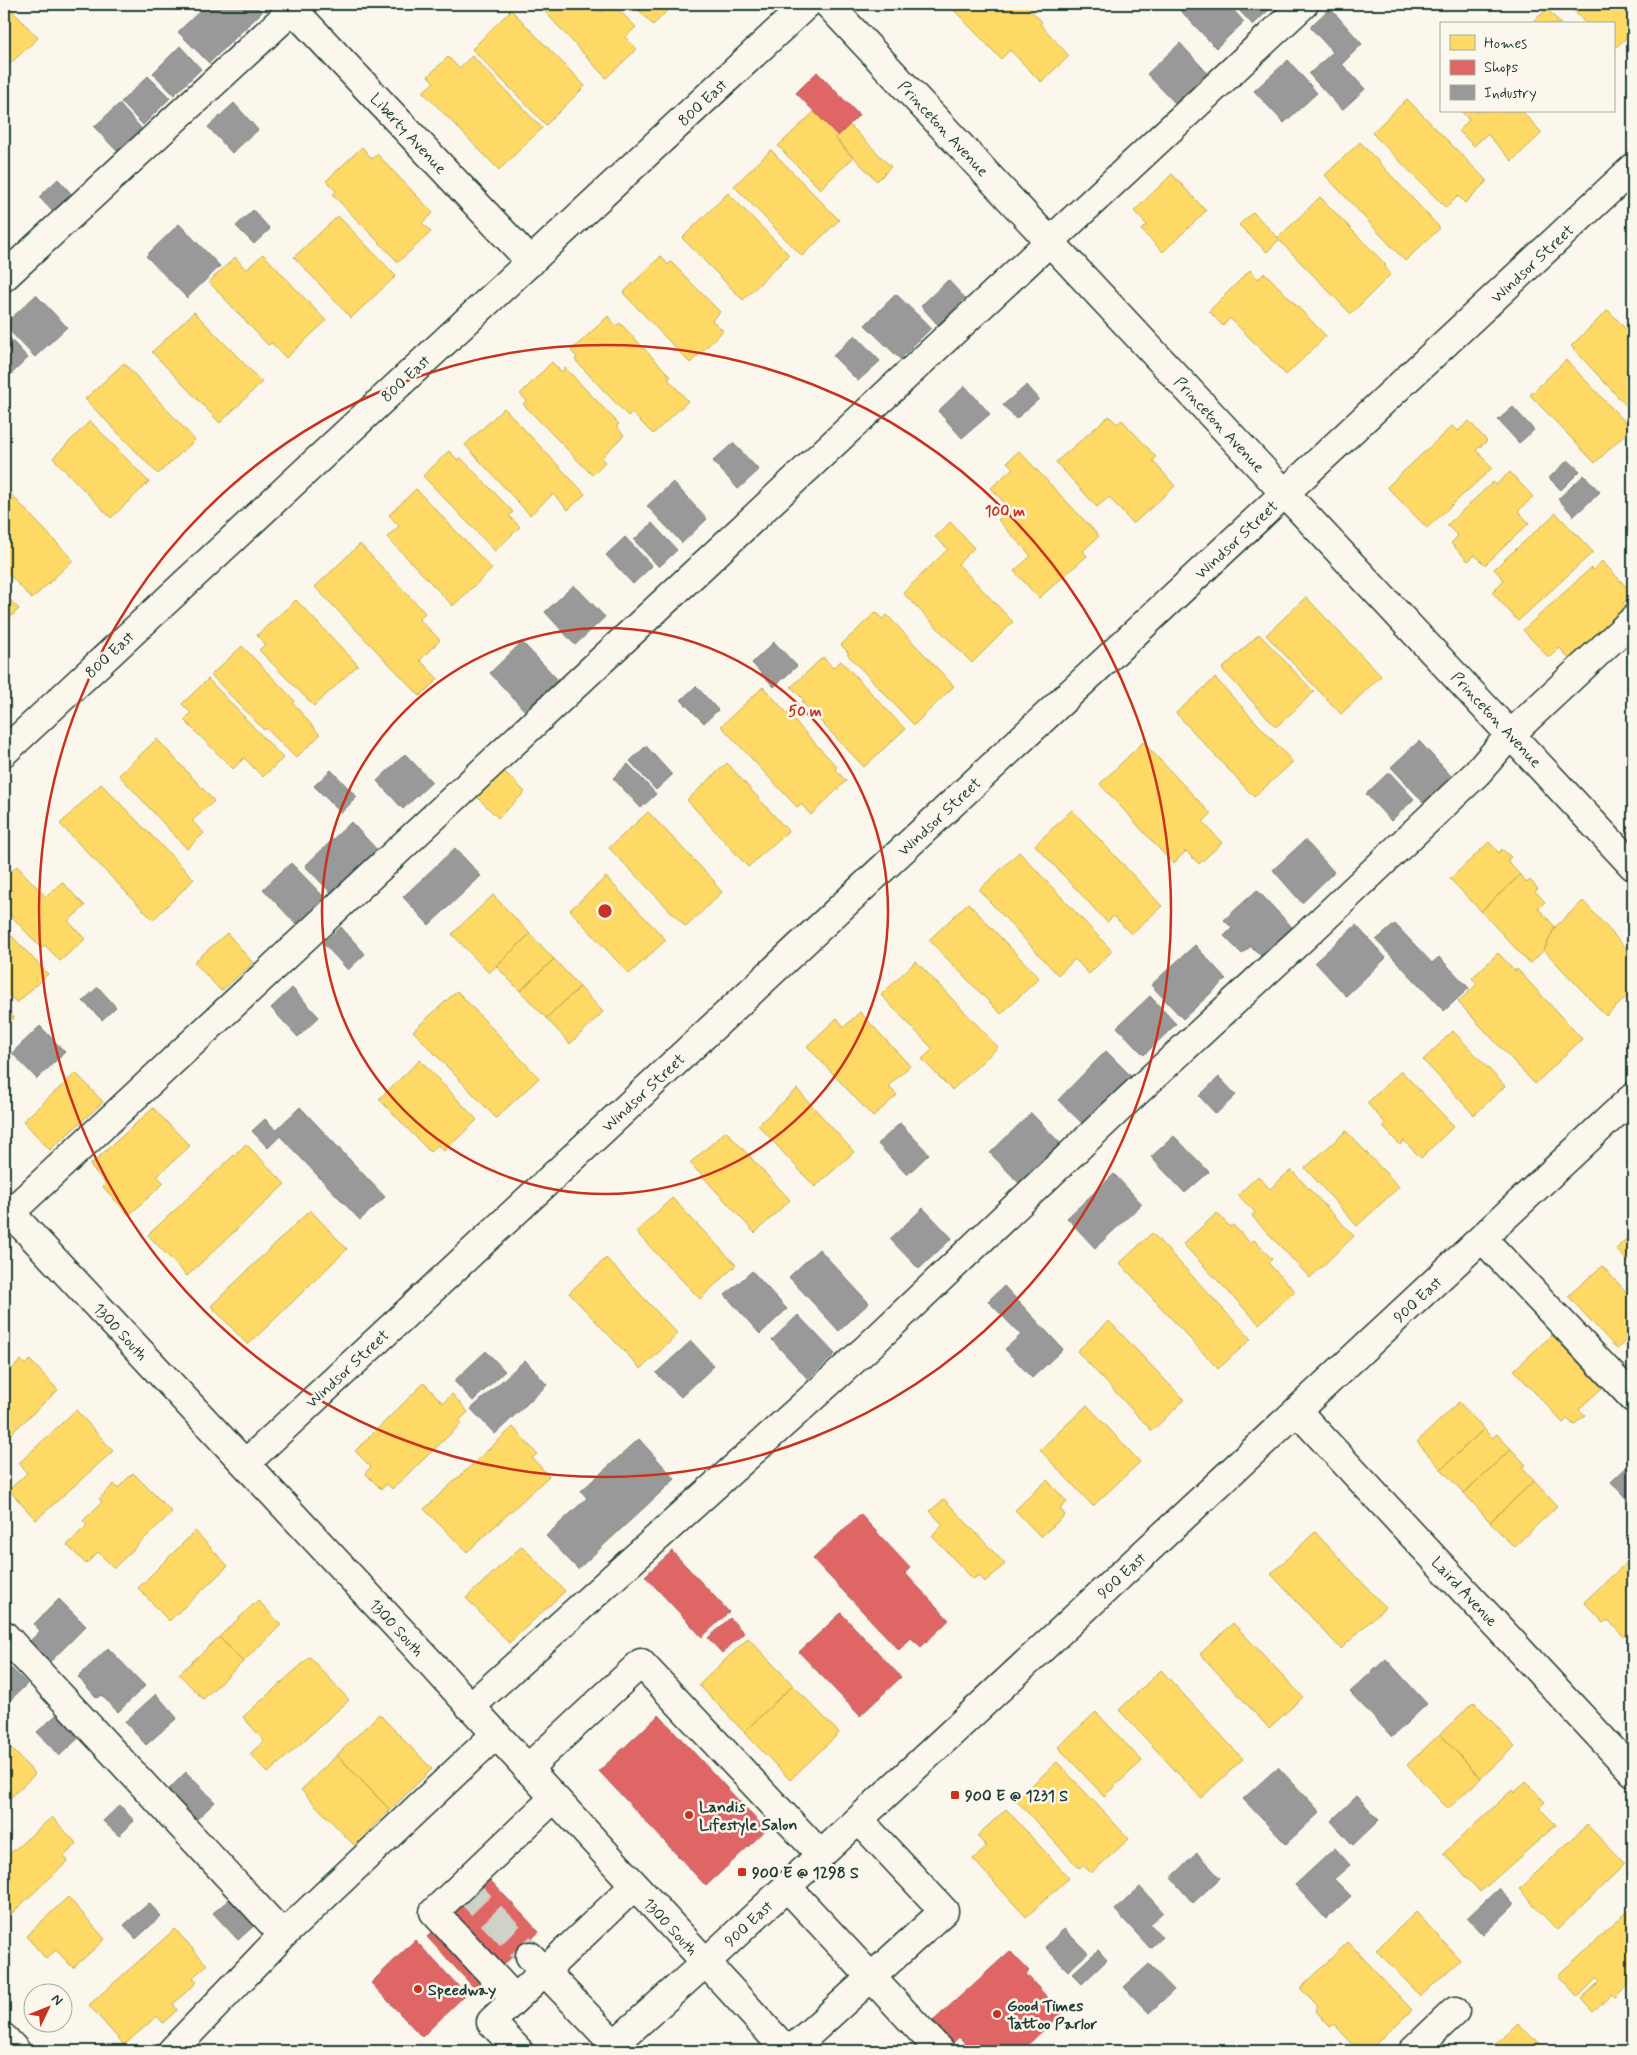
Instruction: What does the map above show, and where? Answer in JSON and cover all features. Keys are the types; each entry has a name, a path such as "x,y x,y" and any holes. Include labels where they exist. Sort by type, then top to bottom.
{"street":[{"name":"800 East","path":"4,752 807,4"},
{"name":"Princeton Avenue","path":"828,4 1633,866"},
{"path":"7,1209 1304,4"},
{"name":"Liberty Avenue","path":"293,6 530,262"},
{"path":"4,277 293,6"},
{"name":"Windsor Street","path":"246,1463 1633,168"},
{"path":"470,1707 867,1348 1477,773 1511,734 1633,620"},
{"name":"900 East","path":"610,2048 787,1887 1633,1097"},
{"name":"1300 South","path":"7,1209 246,1463 705,1963 789,2051"},
{"path":"1482,1238 1633,1398"},
{"name":"Laird Avenue","path":"1297,1411 1633,1772"},
{"path":"4,1635 283,1935"},
{"path":"527,1769 641,1663 821,1855"},
{"path":"172,2051 283,1935 496,1734"},
{"path":"515,1998 434,1912 554,1798"},
{"path":"789,2051 944,1911 859,1820"},
{"path":"519,2051 491,2022 515,1998 537,1963 634,1886"},
{"path":"787,1887 940,2051"},
{"path":"537,1963 610,2048"},
{"path":"1413,2051 1455,2011"},
{"path":"4,2038 16,2051"}],"building: Homes":[{"path":"4,4 38,38 4,69"},
{"path":"41,4 52,4 46,9"},
{"path":"538,4 593,4 601,12 613,4 636,27 625,37 637,49 606,78"},
{"path":"633,4 666,4 670,8 653,25"},
{"path":"948,4 1025,4 1069,56 1041,82 1010,50 1001,59"},
{"path":"1568,4 1631,4 1633,6 1633,32 1614,49 1614,22 1584,22"},
{"path":"1547,9 1559,22 1533,22"},
{"path":"511,10 585,86 546,125 472,49"},
{"path":"472,56 542,128 499,170 423,92 434,82 428,76 448,57 459,68"},
{"path":"1407,99 1487,181 1465,203 1458,196 1446,208 1372,133"},
{"path":"815,111 838,136 835,138 853,158 820,189 778,146"},
{"path":"1462,112 1523,112 1542,133 1512,161 1487,134 1474,146 1459,131 1469,120"},
{"path":"850,125 891,167 877,181 835,138"},
{"path":"1360,142 1440,228 1405,261 1325,175"},
{"path":"362,147 372,159 377,154 433,213 422,223 431,232 398,262 333,195 336,191 326,181"},
{"path":"771,150 839,220 802,256 734,186"},
{"path":"1172,174 1206,211 1163,252 1141,230 1147,225 1134,211"},
{"path":"728,193 789,255 743,300 682,238"},
{"path":"1320,197 1386,265 1384,266 1391,274 1351,314 1279,240 1267,252 1239,225 1253,212 1278,238"},
{"path":"338,216 396,276 351,318 294,257"},
{"path":"263,254 326,321 286,358 272,343 268,345 209,282 235,257 246,270"},
{"path":"661,256 668,265 671,262 720,312 712,320 723,331 690,363 623,293"},
{"path":"1250,270 1258,279 1265,273 1326,336 1286,375 1230,318 1223,326 1209,311"},
{"path":"1633,288 1633,299 1628,293"},
{"path":"1608,310 1633,337 1633,413 1571,346"},
{"path":"194,312 262,382 220,423 152,352"},
{"path":"608,316 616,326 620,323 671,377 668,379 688,401 653,434 632,413 628,416 575,360 577,357 571,351"},
{"path":"1566,360 1631,428 1595,463 1530,395"},
{"path":"552,362 562,372 565,368 619,424 616,426 624,435 601,458 605,462 592,475 523,404 527,401 520,394"},
{"path":"124,363 195,440 158,474 85,399"},
{"path":"504,408 585,494 568,510 553,494 530,515 465,445"},
{"path":"1109,416 1117,424 1122,420 1156,457 1153,461 1175,486 1133,524 1109,497 1097,507 1056,462"},
{"path":"90,421 149,482 111,518 53,458"},
{"path":"1469,421 1487,441 1476,450 1492,468 1427,528 1387,487 1452,426 1458,431"},
{"path":"449,451 458,460 460,457 513,512 509,516 520,527 495,551 423,476"},
{"path":"1019,451 1099,536 1083,551 1087,556 1039,598 1014,571 1031,556 998,520 1010,509 991,488 1013,468 1007,462"},
{"path":"1510,472 1533,497 1518,511 1529,523 1485,565 1475,555 1468,561 1451,543 1458,536 1447,525 1493,482 1496,485"},
{"path":"4,487 73,560 32,599 4,569"},
{"path":"416,489 492,569 453,606 387,537 399,526 389,515"},
{"path":"1556,513 1593,552 1518,621 1492,592 1504,580 1494,569"},
{"path":"950,522 974,548 958,564 1013,622 972,663 903,593 948,549 935,537"},
{"path":"360,544 425,613 419,619 440,640 420,660 438,679 420,696 315,587"},
{"path":"1602,561 1633,594 1623,603 1629,610 1570,660 1560,648 1549,658 1523,630 1591,568 1593,570"},
{"path":"4,586 11,595 8,598 19,609 4,623"},
{"path":"1306,597 1381,676 1341,714 1266,635"},
{"path":"296,600 358,665 314,706 259,650 265,645 257,635"},
{"path":"876,612 882,619 887,615 954,686 914,725 847,654 849,653 841,645"},
{"path":"1259,634 1314,692 1276,727 1222,669"},
{"path":"242,646 295,701 293,703 320,735 296,758 266,728 264,730 211,675"},
{"path":"823,657 833,668 841,661 905,729 864,767 802,702 804,700 791,687"},
{"path":"1215,678 1293,762 1254,797 1176,713"},
{"path":"208,679 283,758 263,777 244,758 233,769 184,720 191,713 182,704"},
{"path":"763,687 837,767 835,769 846,781 811,815 801,804 797,807 721,726"},
{"path":"157,739 214,801 192,821 204,833 187,849 119,775"},
{"path":"1143,742 1211,814 1203,822 1222,843 1199,864 1186,851 1173,864 1100,784"},
{"path":"727,763 788,831 748,867 687,800"},
{"path":"503,770 525,792 498,818 476,796"},
{"path":"101,784 194,879 153,920 60,824"},
{"path":"1072,810 1162,906 1131,934 1114,916 1107,922 1035,845"},
{"path":"648,812 715,882 722,892 686,927 609,848"},
{"path":"1489,842 1499,853 1502,849 1511,857 1507,861 1520,875 1481,911 1450,879"},
{"path":"1019,852 1112,951 1089,974 1075,959 1058,975 979,890"},
{"path":"17,866 46,897 62,882 85,906 68,921 85,939 60,961 45,945 41,948 4,908 4,878"},
{"path":"1520,875 1527,883 1530,880 1538,889 1535,891 1545,902 1538,908 1555,927 1544,950 1530,964 1481,911"},
{"path":"606,877 666,940 629,974 570,910"},
{"path":"493,895 530,934 489,973 452,934"},
{"path":"1583,901 1633,956 1633,991 1606,1016 1544,950 1555,927"},
{"path":"968,903 1039,978 1001,1014 929,940"},
{"path":"4,928 48,974 17,1003 4,990"},
{"path":"227,933 253,963 221,991 194,962"},
{"path":"530,934 554,959 520,991 496,966"},
{"path":"1498,953 1515,971 1517,969 1582,1039 1535,1084 1458,1002 1477,984 1472,978"},
{"path":"554,959 580,987 546,1018 520,991"},
{"path":"916,961 998,1047 952,1090 922,1059 933,1049 881,995"},
{"path":"580,987 603,1012 570,1044 546,1018"},
{"path":"457,991 539,1078 496,1118 413,1031"},
{"path":"4,1007 14,1018 4,1028"},
{"path":"860,1012 910,1066 888,1086 897,1095 873,1117 807,1046 837,1018 844,1027"},
{"path":"1453,1031 1505,1086 1474,1115 1423,1060"},
{"path":"420,1060 477,1120 444,1151 438,1145 430,1152 379,1099"},
{"path":"1401,1071 1454,1126 1421,1158 1404,1141 1400,1145 1383,1127 1386,1124 1367,1103"},
{"path":"76,1073 103,1102 50,1150 23,1121"},
{"path":"797,1089 854,1152 815,1187 758,1125"},
{"path":"153,1108 190,1146 157,1176 164,1183 129,1215 103,1187 106,1184 90,1165"},
{"path":"726,1131 790,1200 755,1233 690,1163"},
{"path":"1346,1131 1399,1187 1357,1226 1305,1168"},
{"path":"246,1144 285,1184 187,1276 148,1235"},
{"path":"1291,1170 1354,1236 1310,1278 1252,1216 1255,1212 1238,1195 1258,1176 1270,1189"},
{"path":"672,1198 736,1265 700,1299 636,1232"},
{"path":"310,1210 347,1249 248,1345 211,1306"},
{"path":"1217,1213 1230,1227 1233,1225 1250,1243 1254,1240 1272,1259 1268,1263 1295,1291 1259,1324 1183,1244"},
{"path":"1633,1232 1633,1267 1616,1249"},
{"path":"1152,1233 1251,1339 1218,1369 1120,1263"},
{"path":"606,1258 678,1334 641,1369 569,1293"},
{"path":"1602,1266 1633,1299 1633,1341 1630,1337 1617,1349 1568,1296"},
{"path":"1109,1321 1184,1400 1152,1431 1077,1351"},
{"path":"1552,1335 1602,1388 1579,1409 1585,1415 1574,1425 1567,1419 1563,1423 1514,1370"},
{"path":"21,1360 25,1365 30,1360 58,1390 4,1440 4,1377"},
{"path":"424,1383 443,1403 452,1394 468,1412 459,1421 462,1423 392,1489 387,1484 381,1489 365,1473 371,1467 355,1451"},
{"path":"1459,1402 1484,1429 1441,1469 1417,1442"},
{"path":"1087,1405 1140,1462 1093,1506 1040,1450"},
{"path":"76,1410 113,1451 36,1520 9,1490 27,1473 19,1463"},
{"path":"513,1427 537,1454 532,1458 549,1476 467,1552 424,1509"},
{"path":"1484,1429 1492,1438 1497,1434 1511,1449 1464,1493 1441,1469"},
{"path":"1511,1449 1526,1465 1522,1468 1534,1481 1490,1522 1464,1493"},
{"path":"133,1473 172,1512 114,1568 98,1552 86,1564 67,1545 87,1525 83,1521 102,1502 99,1499 114,1484 118,1488"},
{"path":"1047,1480 1067,1502 1060,1509 1065,1515 1041,1537 1015,1510"},
{"path":"1534,1481 1557,1506 1514,1547 1490,1522"},
{"path":"944,1499 1005,1564 985,1582 979,1575 973,1579 932,1536 943,1525 930,1511"},
{"path":"195,1531 228,1566 169,1621 138,1588"},
{"path":"1315,1532 1385,1607 1341,1649 1271,1574"},
{"path":"522,1546 565,1591 509,1643 466,1598"},
{"path":"1625,1564 1633,1573 1633,1629 1624,1637 1608,1620 1604,1623 1584,1602"},
{"path":"258,1600 281,1625 243,1662 219,1637"},
{"path":"1233,1623 1303,1697 1269,1728 1200,1654"},
{"path":"219,1637 243,1662 203,1699 179,1674"},
{"path":"748,1638 793,1685 744,1732 699,1685"},
{"path":"310,1657 349,1700 268,1773 250,1754 264,1741 243,1717"},
{"path":"1161,1670 1243,1759 1201,1798 1119,1710"},
{"path":"793,1685 839,1733 790,1780 744,1732"},
{"path":"1474,1702 1515,1746 1481,1778 1440,1734"},
{"path":"1096,1712 1142,1761 1104,1796 1058,1747"},
{"path":"379,1714 432,1769 390,1810 337,1755"},
{"path":"1440,1734 1481,1778 1448,1809 1407,1765"},
{"path":"4,1742 35,1774 4,1804"},
{"path":"337,1755 390,1810 354,1845 301,1790"},
{"path":"1057,1762 1129,1839 1091,1873 1083,1865 1079,1868 1016,1800"},
{"path":"1526,1782 1545,1802 1539,1808 1556,1825 1480,1892 1444,1853 1512,1790 1514,1793"},
{"path":"1006,1809 1069,1878 1026,1917 973,1859 987,1847 977,1836"},
{"path":"52,1817 77,1844 64,1856 68,1861 10,1915 4,1908 4,1859"},
{"path":"1587,1825 1625,1864 1557,1930 1519,1889"},
{"path":"68,1897 105,1939 73,1968 56,1950 46,1959 26,1936"},
{"path":"1633,1907 1633,1980 1615,1997 1612,1994 1593,2012 1581,1999 1600,1981 1597,1978 1578,1997 1558,1975"},
{"path":"1416,1912 1460,1960 1421,1996 1376,1950"},
{"path":"175,1929 207,1965 193,1977 197,1982 173,2004 177,2010 163,2023 157,2016 124,2045 89,2005"},
{"path":"1348,1942 1412,2010 1368,2051 1359,2051 1334,2024 1330,2027 1315,2010 1318,2006 1300,1988"},
{"path":"1518,2023 1545,2051 1488,2051"}],"building: Shops":[{"path":"817,72 859,115 838,136 796,93"},
{"path":"860,1514 910,1568 905,1573 949,1620 921,1647 911,1638 899,1650 813,1559"},
{"path":"672,1551 729,1612 702,1637 645,1576"},
{"path":"841,1613 901,1677 860,1716 799,1652"},
{"path":"730,1618 744,1633 722,1653 708,1638"},
{"path":"659,1715 766,1830 706,1886 599,1771"},
{"name":"Speedway","path":"489,1879 539,1932 476,1990 427,1937"},
{"name":"Speedway","path":"415,1940 466,1994 422,2037 371,1983"},
{"path":"1010,1951 1029,1971 1026,1974 1058,2009 1060,2007 1064,2011 1021,2051 972,2051 959,2037 953,2043 933,2021"},
{"path":"701,2047 717,2047 720,2051 696,2051"}],"building: Industry":[{"path":"207,4 254,4 262,12 209,63 178,32"},
{"path":"1185,4 1228,4 1244,22 1216,48 1179,9"},
{"path":"1233,4 1275,4 1253,25"},
{"path":"1330,8 1362,44 1342,64 1365,89 1342,110 1309,74 1333,52 1310,27"},
{"path":"1180,43 1211,77 1179,107 1147,74"},
{"path":"180,46 201,69 174,95 153,73"},
{"path":"1288,60 1317,93 1284,123 1254,91"},
{"path":"148,76 170,98 143,125 121,102"},
{"path":"234,103 258,130 232,153 208,127"},
{"path":"119,104 141,128 117,151 94,127"},
{"path":"58,179 75,198 57,216 39,197"},
{"path":"253,210 270,229 254,244 236,226"},
{"path":"179,224 220,266 187,298 146,256"},
{"path":"948,280 965,298 938,325 921,306"},
{"path":"896,294 931,328 900,359 865,325"},
{"path":"36,295 67,327 35,357 4,325"},
{"path":"4,332 28,358 4,381"},
{"path":"855,335 880,361 858,381 833,356"},
{"path":"1027,385 1039,399 1016,419 1003,405"},
{"path":"965,386 990,414 962,438 938,411"},
{"path":"1513,407 1534,430 1519,443 1498,420"},
{"path":"733,443 759,470 738,489 713,461"},
{"path":"1568,460 1580,471 1561,490 1549,478"},
{"path":"1584,475 1600,492 1574,516 1558,499"},
{"path":"673,482 707,519 682,543 647,506"},
{"path":"652,523 677,550 659,567 634,540"},
{"path":"625,537 652,566 633,584 606,555"},
{"path":"574,585 605,617 575,645 545,612"},
{"path":"522,642 559,681 526,712 490,673"},
{"path":"774,642 797,666 774,687 752,663"},
{"path":"696,686 718,710 704,723 681,700"},
{"path":"1419,741 1453,778 1425,804 1391,767"},
{"path":"646,746 672,775 656,790 630,761"},
{"path":"405,754 432,782 403,809 377,781"},
{"path":"628,764 656,794 641,808 613,778"},
{"path":"331,770 357,797 341,813 314,786"},
{"path":"1389,772 1414,799 1391,821 1366,794"},
{"path":"351,822 380,853 334,896 305,866"},
{"path":"1305,840 1334,872 1302,903 1273,870"},
{"path":"455,848 481,876 429,925 403,897"},
{"path":"291,863 324,897 296,924 263,889"},
{"path":"1257,890 1292,927 1261,956 1251,946 1242,954 1224,936 1232,928 1224,920"},
{"path":"1395,924 1432,963 1439,957 1469,988 1444,1011 1376,940"},
{"path":"1356,925 1386,958 1346,996 1315,962"},
{"path":"341,927 365,954 348,970 323,943"},
{"path":"1195,945 1226,979 1183,1019 1151,985"},
{"path":"98,987 116,1007 102,1020 83,1001"},
{"path":"292,988 319,1017 298,1037 271,1008"},
{"path":"1150,996 1176,1024 1144,1055 1117,1027"},
{"path":"40,1026 65,1052 37,1079 12,1053"},
{"path":"1106,1051 1131,1076 1110,1097 1113,1100 1084,1125 1058,1100"},
{"path":"1219,1077 1236,1095 1216,1114 1199,1096"},
{"path":"300,1107 385,1197 360,1220 280,1136 268,1148 252,1131 265,1119 276,1130"},
{"path":"1031,1113 1060,1143 1019,1183 990,1153"},
{"path":"900,1123 929,1154 907,1175 878,1144"},
{"path":"1174,1136 1209,1172 1185,1193 1151,1157"},
{"path":"1114,1174 1142,1204 1095,1248 1067,1218"},
{"path":"923,1208 952,1238 919,1269 890,1239"},
{"path":"819,1249 869,1303 839,1331 789,1277"},
{"path":"752,1271 787,1309 760,1334 725,1295"},
{"path":"1004,1286 1063,1349 1032,1378 1005,1349 1021,1335 988,1301"},
{"path":"798,1315 835,1354 808,1379 772,1340"},
{"path":"691,1341 714,1366 681,1397 656,1373"},
{"path":"486,1351 505,1371 473,1401 454,1381"},
{"path":"525,1360 547,1385 495,1434 471,1409"},
{"path":"639,1439 675,1479 578,1569 546,1536 587,1498 581,1491"},
{"path":"1633,1461 1633,1506 1611,1482"},
{"path":"59,1599 86,1626 46,1666 25,1646 40,1631 34,1624"},
{"path":"108,1648 145,1686 118,1712 101,1695 97,1698 78,1677"},
{"path":"1386,1659 1427,1704 1392,1737 1350,1692"},
{"path":"11,1668 27,1684 4,1706 4,1675"},
{"path":"156,1694 177,1718 146,1745 125,1722"},
{"path":"63,1709 84,1733 59,1756 37,1732"},
{"path":"1278,1767 1320,1812 1286,1844 1243,1799"},
{"path":"186,1772 215,1802 194,1822 166,1792"},
{"path":"1357,1796 1379,1820 1353,1845 1331,1821"},
{"path":"120,1805 134,1821 119,1836 103,1821"},
{"path":"1335,1848 1350,1865 1334,1879 1351,1896 1326,1919 1295,1885"},
{"path":"1197,1853 1220,1878 1193,1903 1171,1878"},
{"path":"1140,1887 1163,1912 1150,1924 1162,1937 1150,1948 1115,1910"},
{"path":"1499,1888 1514,1905 1483,1935 1467,1918"},
{"path":"232,1897 256,1924 238,1940 213,1913"},
{"path":"149,1903 161,1916 136,1939 124,1925"},
{"path":"1064,1929 1088,1953 1068,1971 1045,1947"},
{"path":"1098,1950 1107,1960 1082,1984 1072,1974"},
{"path":"1149,1964 1174,1990 1149,2013 1124,1987"}],"tunnel":[{"path":"462,1885 530,1956"}],"place":[{"name":"900 E @ 1231 S","path":"955,1795"},
{"name":"Landis Lifestyle Salon","path":"689,1815"},
{"name":"900 E @ 1298 S","path":"742,1872"},
{"name":"Speedway","path":"418,1989"},
{"name":"Good Times Tattoo Parlor","path":"997,2014"}]}
